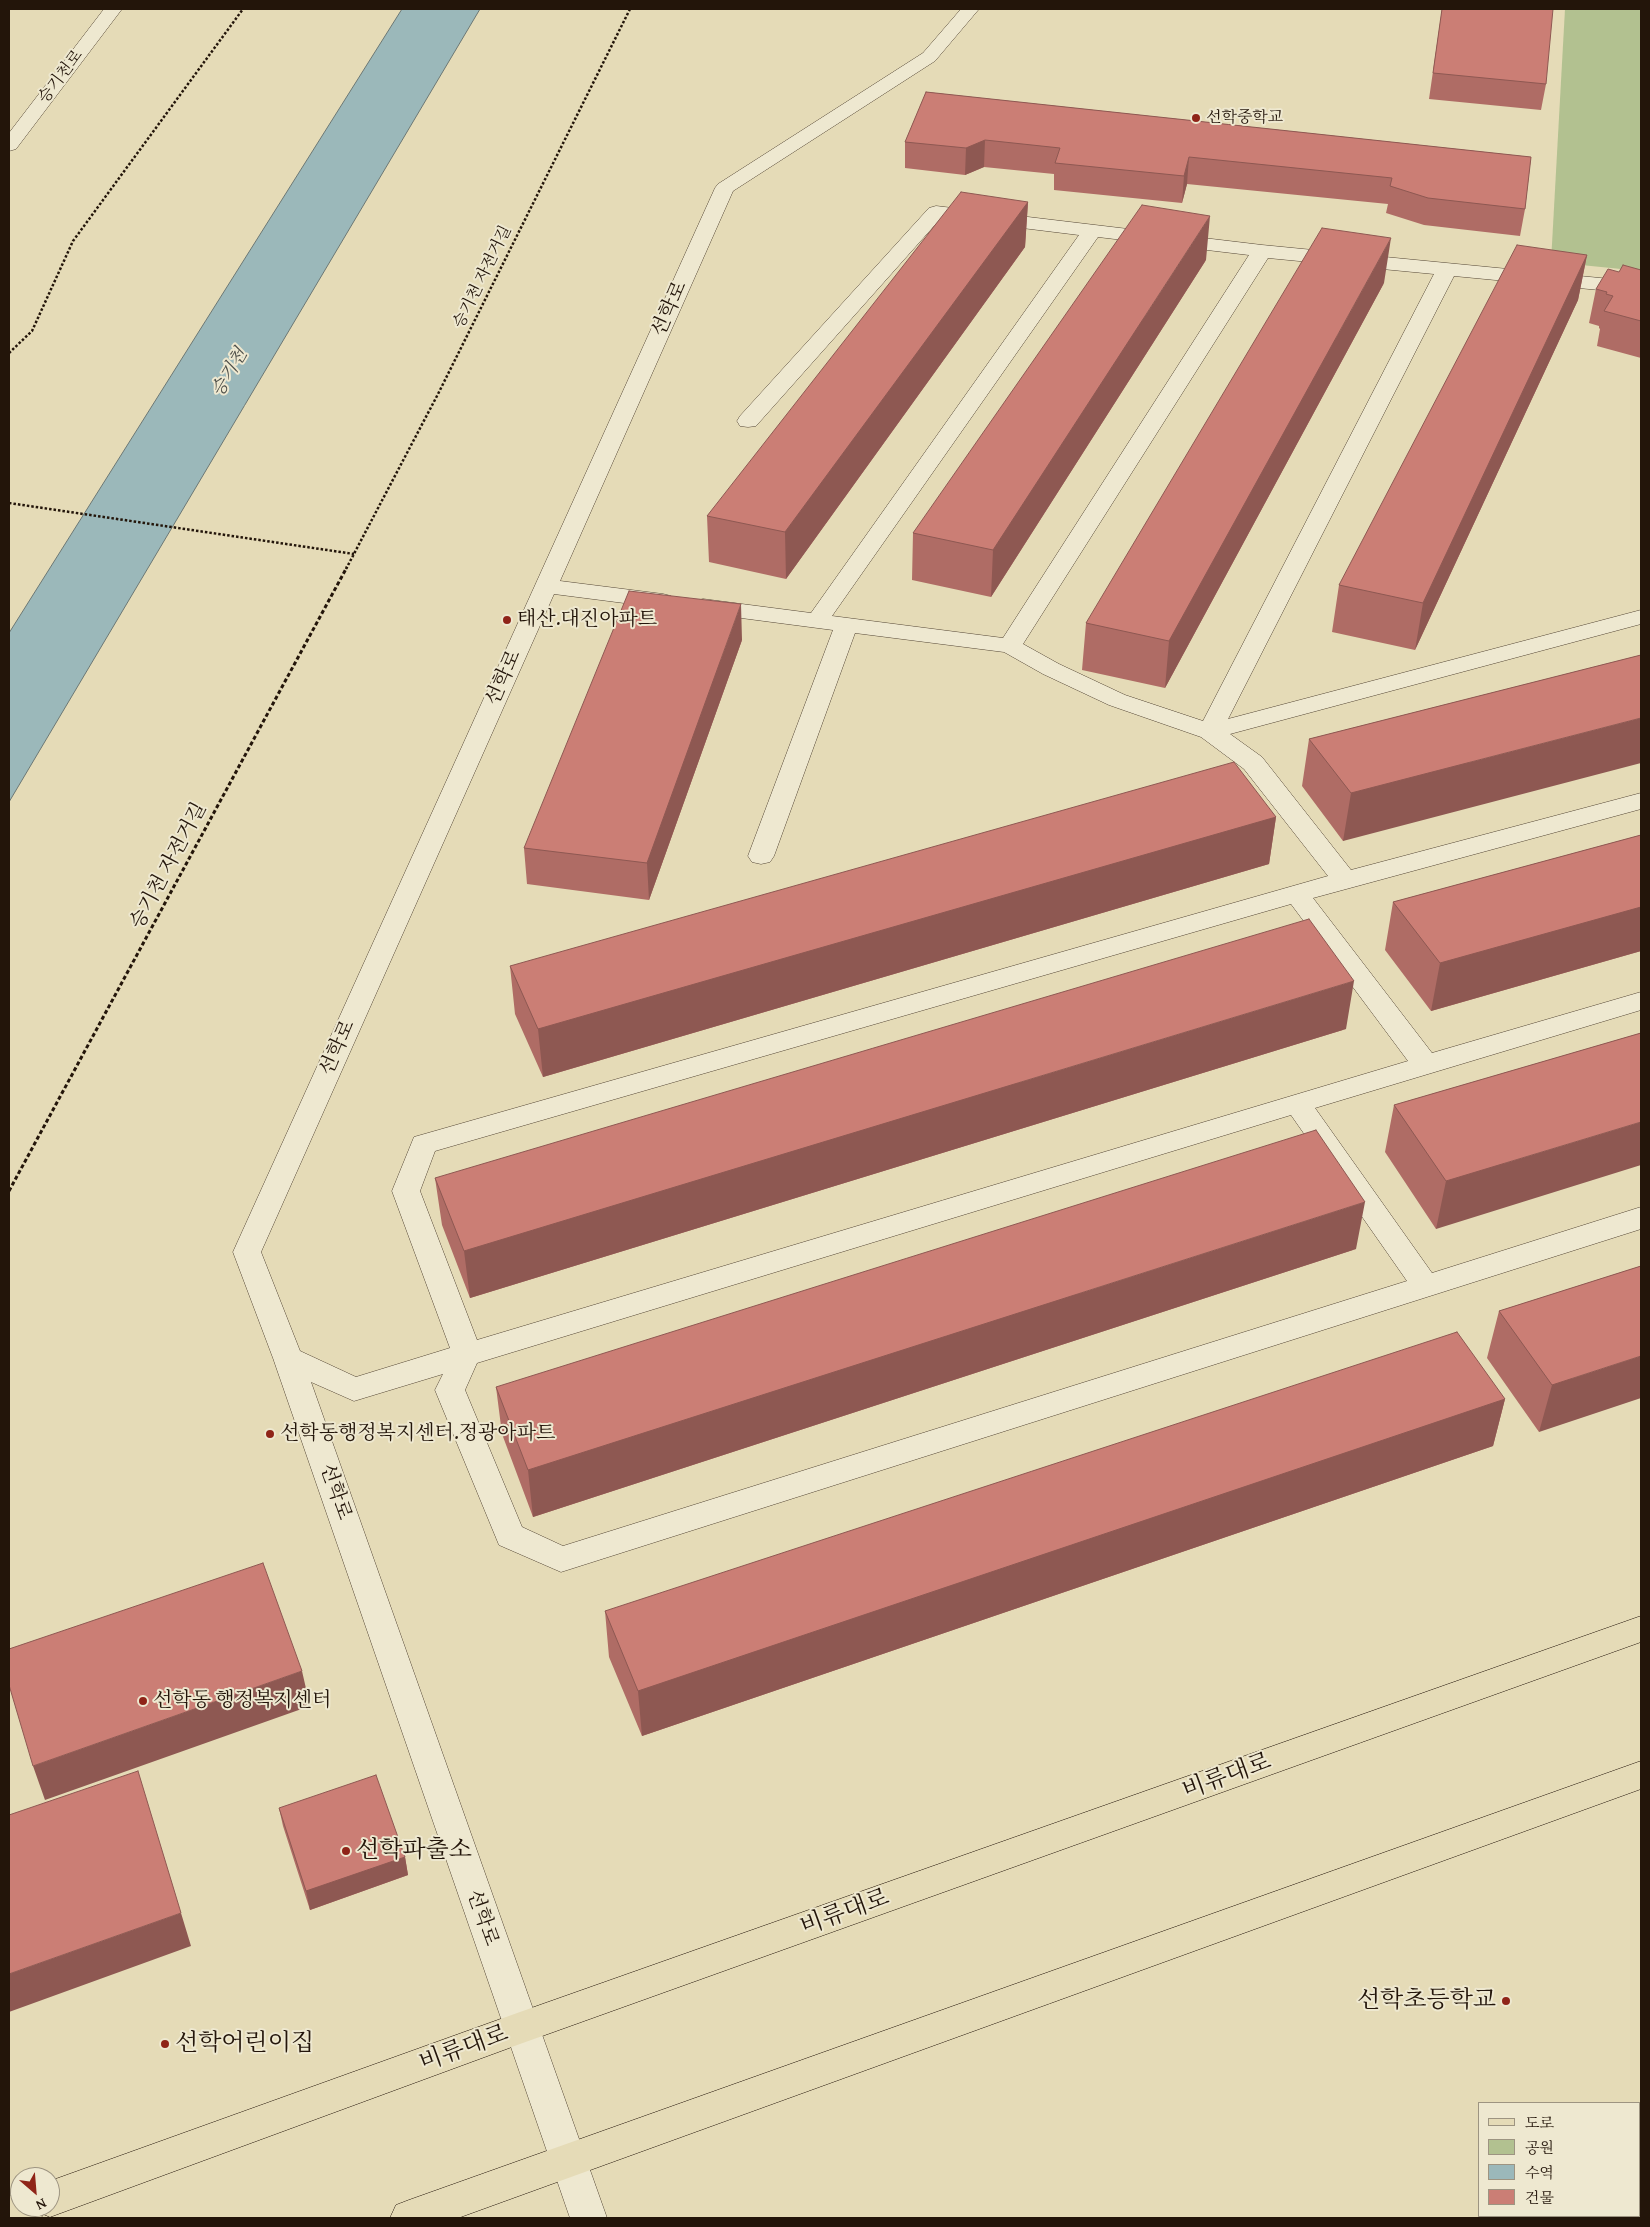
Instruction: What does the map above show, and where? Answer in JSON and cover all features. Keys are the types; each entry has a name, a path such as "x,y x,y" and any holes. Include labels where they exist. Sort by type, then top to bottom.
{"main road":[{"name":"비류대로","path":"60,2195 520,2028 1641,1629"},
{"path":"409,2218 1641,1775"}],"street":[{"name":"승기천로","path":"9,145 113,9"},
{"name":"선학로","path":"588,2218 520,2028 288,1358 247,1252 725,188 929,57 970,9"},
{"path":"748,421 936,212 1262,251 1641,288"},
{"path":"817,621 1092,231"},
{"path":"1010,646 1262,251"},
{"path":"1210,732 1447,269"},
{"path":"546,586 1010,646 1051,669 1117,700 1210,732 1253,763 1345,880"},
{"path":"1210,732 1641,617"},
{"path":"761,856 846,625"},
{"path":"1641,801 1345,880 424,1144 406,1191 467,1353 450,1390 510,1536 561,1559 1641,1218"},
{"path":"1297,894 1425,1064"},
{"path":"288,1358 354,1389 467,1353 1425,1064 1641,1001"},
{"path":"1297,1103 1426,1286"}],"path":[{"path":"9,353 32,331 73,241 170,106 243,9"},
{"name":"승기천 자전거길","path":"9,1191 354,554 438,394 630,9"},
{"path":"10,503 354,554"}],"green space":[{"path":"1565,9 1641,9 1641,271 1551,262"}],"water":[{"name":"승기천","path":"402,9 480,9 9,802 9,633"}],"building":[{"path":"1442,9 1553,9 1546,84 1433,73"},
{"path":"926,92 1531,157 1525,209 1428,198 1390,186 1392,178 1189,157 1184,176 1055,163 1060,148 985,140 966,148 905,142"},
{"path":"961,192 1028,202 785,532 707,516"},
{"path":"1142,205 1210,216 993,550 913,533"},
{"path":"1322,228 1391,238 1169,641 1086,623"},
{"path":"1517,245 1587,255 1423,603 1339,585"},
{"path":"1623,265 1641,270 1641,321 1604,311 1613,296 1596,289 1608,269 1619,272"},
{"path":"629,591 741,604 647,863 524,848"},
{"path":"1641,655 1641,718 1351,793 1309,739"},
{"path":"1234,762 1276,817 538,1029 510,966"},
{"path":"1641,835 1641,907 1440,963 1393,902"},
{"path":"1309,919 1354,981 464,1251 435,1178"},
{"path":"1641,1033 1641,1122 1446,1181 1394,1105"},
{"path":"1316,1130 1365,1202 528,1470 496,1387"},
{"path":"1641,1266 1641,1356 1552,1385 1499,1311"},
{"path":"1457,1332 1505,1399 638,1691 605,1611"},
{"path":"263,1563 302,1671 33,1766 9,1685 9,1649"},
{"path":"138,1771 181,1913 9,1974 9,1815"},
{"name":"선학파출소","path":"376,1775 405,1857 306,1891 279,1808"}],"place":[{"name":"선학중학교","path":"1196,118"},
{"name":"태산.대진아파트","path":"507,620"},
{"name":"선학동행정복지센터.정광아파트","path":"270,1434"},
{"name":"선학동 행정복지센터","path":"143,1701"},
{"name":"선학파출소","path":"346,1851"},
{"name":"선학초등학교","path":"1506,2001"},
{"name":"선학어린이집","path":"165,2044"}]}
